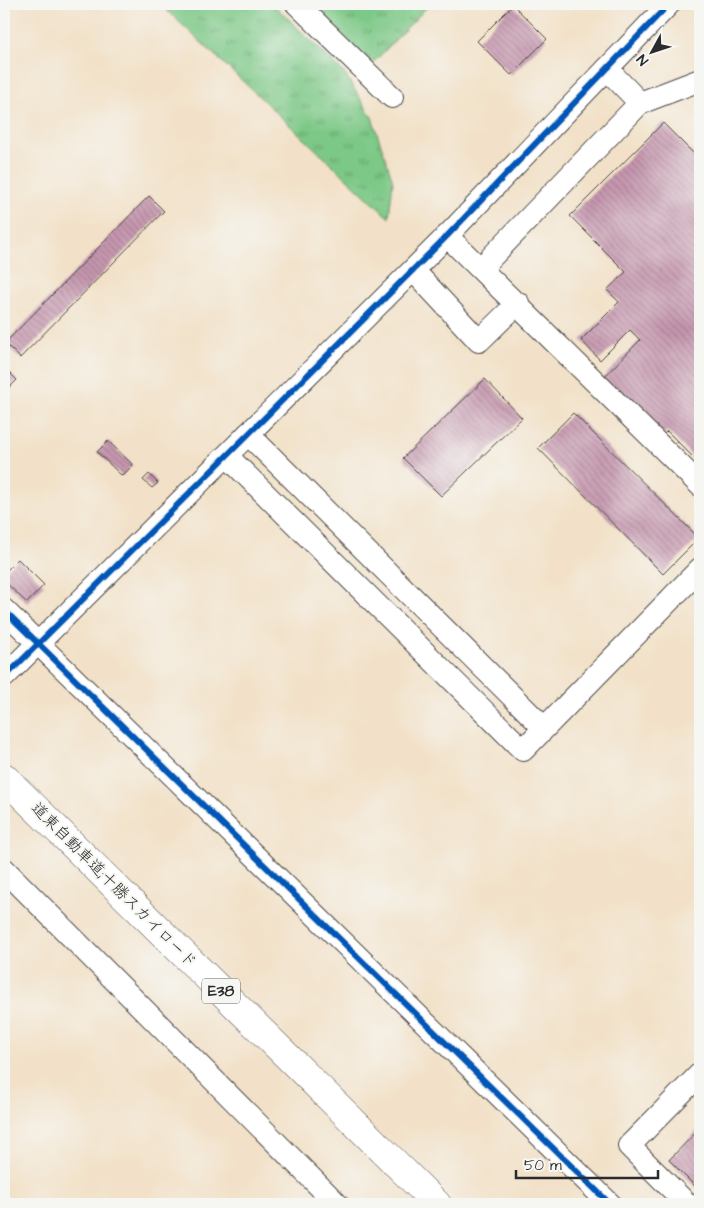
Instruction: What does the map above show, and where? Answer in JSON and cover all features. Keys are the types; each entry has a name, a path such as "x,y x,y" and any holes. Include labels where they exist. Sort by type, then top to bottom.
{"highway":[{"name":"道東自動車道;十勝スカイロード","path":"4,777 437,1204"}],"street":[{"path":"297,4 392,97"},
{"path":"5,676 39,645 447,236 669,4"},
{"path":"607,68 640,102"},
{"path":"481,268 640,102 700,80"},
{"path":"447,236 518,303 700,484"},
{"path":"413,270 479,341 518,303"},
{"path":"248,434 544,728"},
{"path":"228,456 523,750 700,569"},
{"path":"4,610 610,1204"},
{"path":"4,869 338,1204"},
{"path":"687,1204 629,1146 700,1074"}],"green space":[{"path":"160,4 273,4 344,73 372,117 393,181 389,218"},
{"path":"307,4 430,4 371,65"}],"building":[{"path":"513,5 547,39 511,75 477,41"},
{"path":"663,123 700,160 700,464 667,431 660,438 601,380 640,340 630,330 600,360 581,340 619,302 607,290 626,272 570,216"},
{"path":"149,196 164,211 20,358 5,343"},
{"path":"4,367 17,380 4,393"},
{"path":"485,379 522,418 441,496 403,458"},
{"path":"573,413 699,538 663,574 538,448"},
{"path":"108,441 133,465 122,476 97,452"},
{"path":"149,474 158,483 152,488 143,480"},
{"path":"18,559 44,585 27,603 4,581 4,573"},
{"path":"700,1128 700,1191 669,1160"}],"cycle path":[{"path":"4,678 447,236 669,4"},
{"path":"4,610 610,1204"}]}
